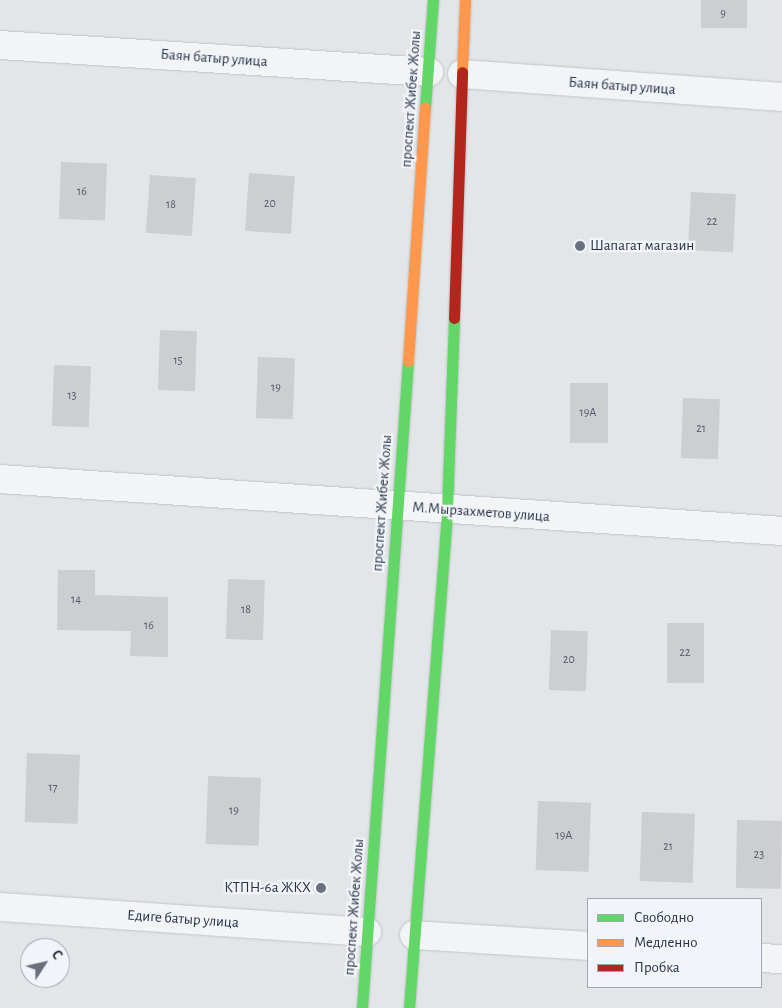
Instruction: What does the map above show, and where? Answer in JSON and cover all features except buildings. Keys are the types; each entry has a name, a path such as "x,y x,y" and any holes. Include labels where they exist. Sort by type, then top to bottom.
{"street":[{"name":"проспект Жибек Жолы","path":"362,1008 433,0"},
{"path":"410,1008 447,510 465,0"},
{"name":"Баян батыр улица","path":"0,45 429,72"},
{"name":"Баян батыр улица","path":"462,74 782,97"},
{"name":"М.Мырзахметов улица","path":"0,479 782,531"},
{"name":"Едиге батыр улица","path":"0,907 367,932"},
{"path":"414,935 587,946"},
{"path":"762,958 782,959"}],"traffic: fast":[{"path":"425,108 433,0"},
{"path":"409,1008 447,510 454,318"},
{"path":"362,1008 408,361"}],"traffic: slow":[{"path":"462,72 465,0"},
{"path":"408,361 425,108"}],"traffic: jam":[{"path":"454,318 462,72"}],"place":[{"name":"Шапагат магазин","path":"580,246"},
{"name":"КТПН-6а ЖКХ","path":"321,888"}]}
